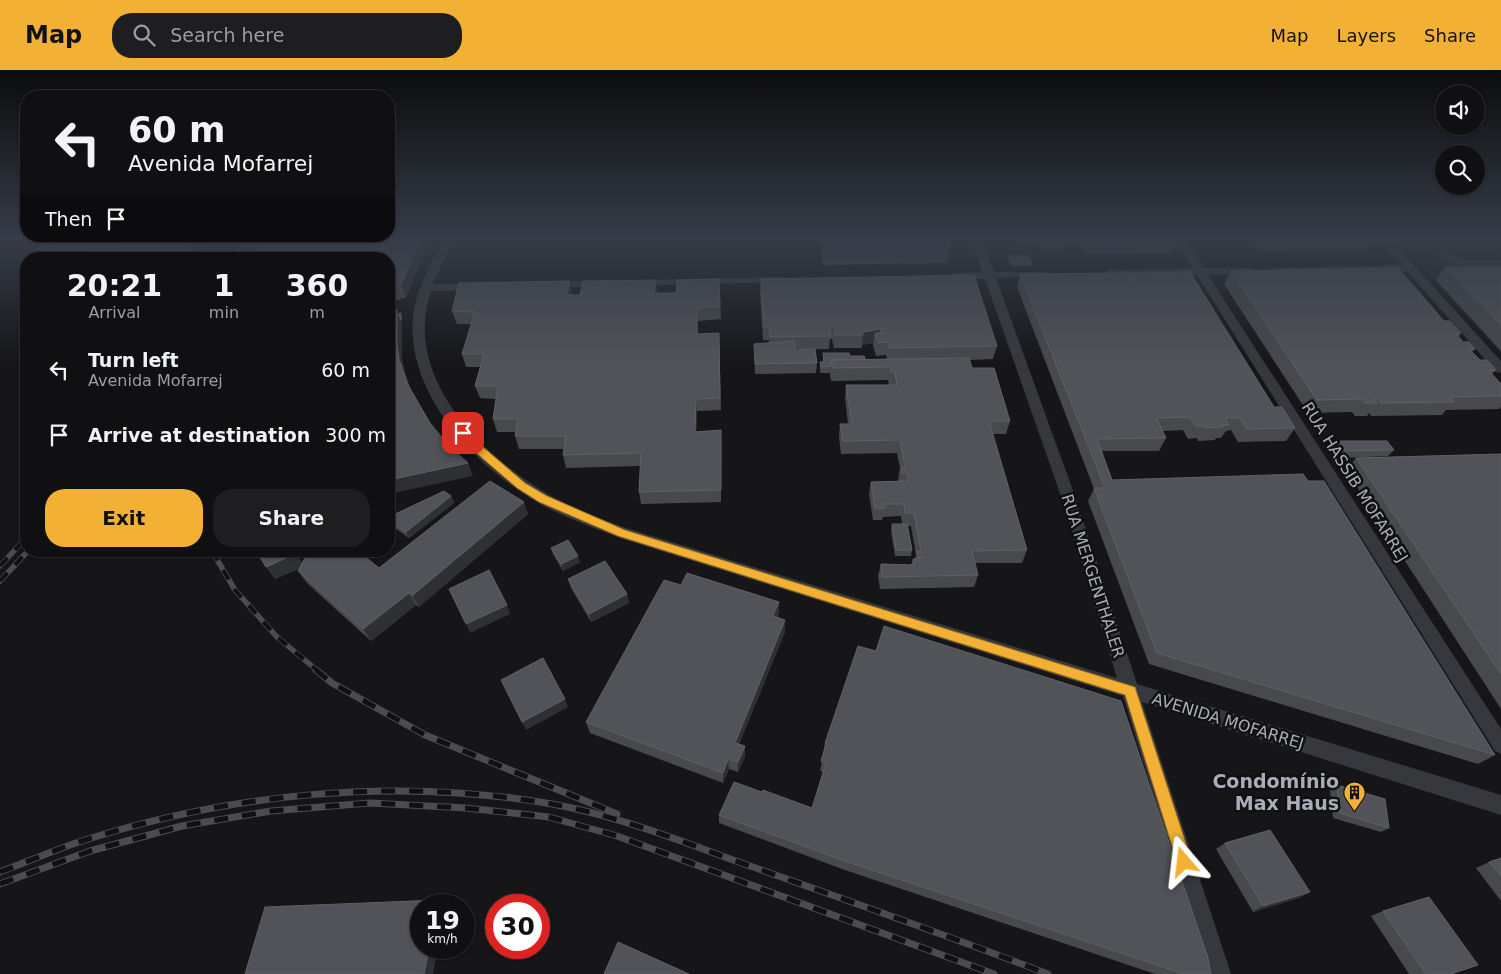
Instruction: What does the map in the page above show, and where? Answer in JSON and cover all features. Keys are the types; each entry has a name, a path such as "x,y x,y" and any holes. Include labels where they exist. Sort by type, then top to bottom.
{"street":[{"name":"AVENIDA MOFARREJ","path":"431,280 419,316 420,346 425,372 454,422 472,443 521,486 543,499 622,533 1501,806"},
{"path":"536,286 784,280"},
{"name":"RUA MERGENTHALER","path":"991,280 1069,499 1220,974"},
{"name":"RUA HASSIB MOFARREJ","path":"1205,280 1501,745"},
{"path":"1421,280 1501,369"},
{"path":"428,288 487,287"}],"shaded area":[{"path":"1434,280 1501,280 1501,353"}],"building":[{"path":"395,280 403,280 401,285 395,285"},
{"path":"656,280 654,293 676,293 677,280 719,280 720,306 697,308 697,334 719,333 720,398 696,399 695,432 721,430 721,490 639,492 641,453 563,455 566,436 515,436 518,419 493,419 498,386 475,386 484,354 462,354 475,312 452,311 459,283 570,281 567,295 580,295 583,281"},
{"path":"761,280 976,280 997,346 889,348 888,342 878,343 875,333 885,333 881,332 880,329 863,332 863,335 835,335 834,326 829,326 831,336 770,337 769,327 764,327"},
{"path":"1022,280 1132,280 1139,294 1146,294 1144,291 1139,291 1134,280 1195,280 1274,407 1282,407 1295,428 1247,429 1240,418 1225,418 1229,425 1206,428 1205,426 1196,426 1190,417 1156,418 1166,438 1097,439 1112,480 1303,474 1308,481 1324,481 1495,755 1157,653 1094,488 1105,488"},
{"path":"1237,280 1409,280 1444,321 1450,321 1461,333 1456,334 1463,342 1469,342 1475,349 1469,349 1480,360 1487,360 1496,370 1489,371 1501,384 1501,396 1450,397 1454,402 1381,403 1378,398 1374,398 1377,403 1365,403 1362,399 1317,400"},
{"path":"1458,280 1501,280 1501,325"},
{"path":"395,310 397,310 399,359 408,385 430,423 450,447 468,463 395,479"},
{"path":"794,341 795,350 815,349 817,363 755,364 754,344"},
{"path":"823,353 849,353 850,356 864,356 865,359 831,360 831,366 821,367 820,362 824,362"},
{"path":"969,358 972,368 994,368 1010,421 989,421 1027,550 972,551 978,575 882,577 881,564 914,565 913,559 922,558 918,557 917,551 921,551 914,513 905,513 904,504 885,504 885,508 875,508 871,482 908,481 907,473 902,473 901,467 905,467 900,440 843,441 840,424 852,424 846,385 897,385 895,372 891,372 890,367 833,368 831,360"},
{"path":"1340,441 1387,441 1394,450 1346,451"},
{"path":"1501,454 1501,674 1356,458"},
{"path":"490,481 524,502 412,596 409,593 363,629 298,571 307,557 365,557 379,568"},
{"path":"444,491 451,496 406,532 395,525 395,514"},
{"path":"892,524 907,524 912,550 896,550"},
{"path":"568,540 578,556 561,564 551,548"},
{"path":"260,557 288,557 266,567"},
{"path":"605,561 627,594 589,614 568,579"},
{"path":"489,570 507,605 466,624 449,589"},
{"path":"687,573 779,602 773,616 785,620 735,743 745,746 738,762 728,759 723,773 586,722 664,580 681,585"},
{"path":"884,626 1121,701 1208,958 1211,974 1184,974 845,861 719,815 734,782 762,792 763,790 812,808 826,763 821,761 825,743 858,646 876,651"},
{"path":"543,658 565,699 522,722 501,680"},
{"name":"Condomínio Max Haus","path":"1337,785 1385,799 1389,828 1340,813"},
{"path":"1270,830 1310,892 1263,906 1225,843"},
{"path":"1501,858 1501,876 1489,862"},
{"path":"1429,897 1478,965 1451,974 1426,974 1383,911"},
{"path":"410,901 410,959 427,959 424,974 245,974 265,907"},
{"path":"618,942 689,974 604,974"}],"railway":[{"path":"0,566 20,544"},
{"path":"0,581 22,557"},
{"path":"216,557 235,590 277,637 318,671"},
{"path":"316,670 332,683 425,735 617,814"},
{"path":"0,872 82,841 139,825 197,811 255,801 315,794 374,791 434,792 493,796 577,809 677,839 1048,974"},
{"path":"0,884 90,851 182,826 271,811 370,803 466,808 549,817 617,836 994,974"}],"place":[{"name":"Condomínio Max Haus","path":"1355,811"}],"route":[{"path":"463,433 521,486 543,499 622,533 1130,691 1184,862"}]}
